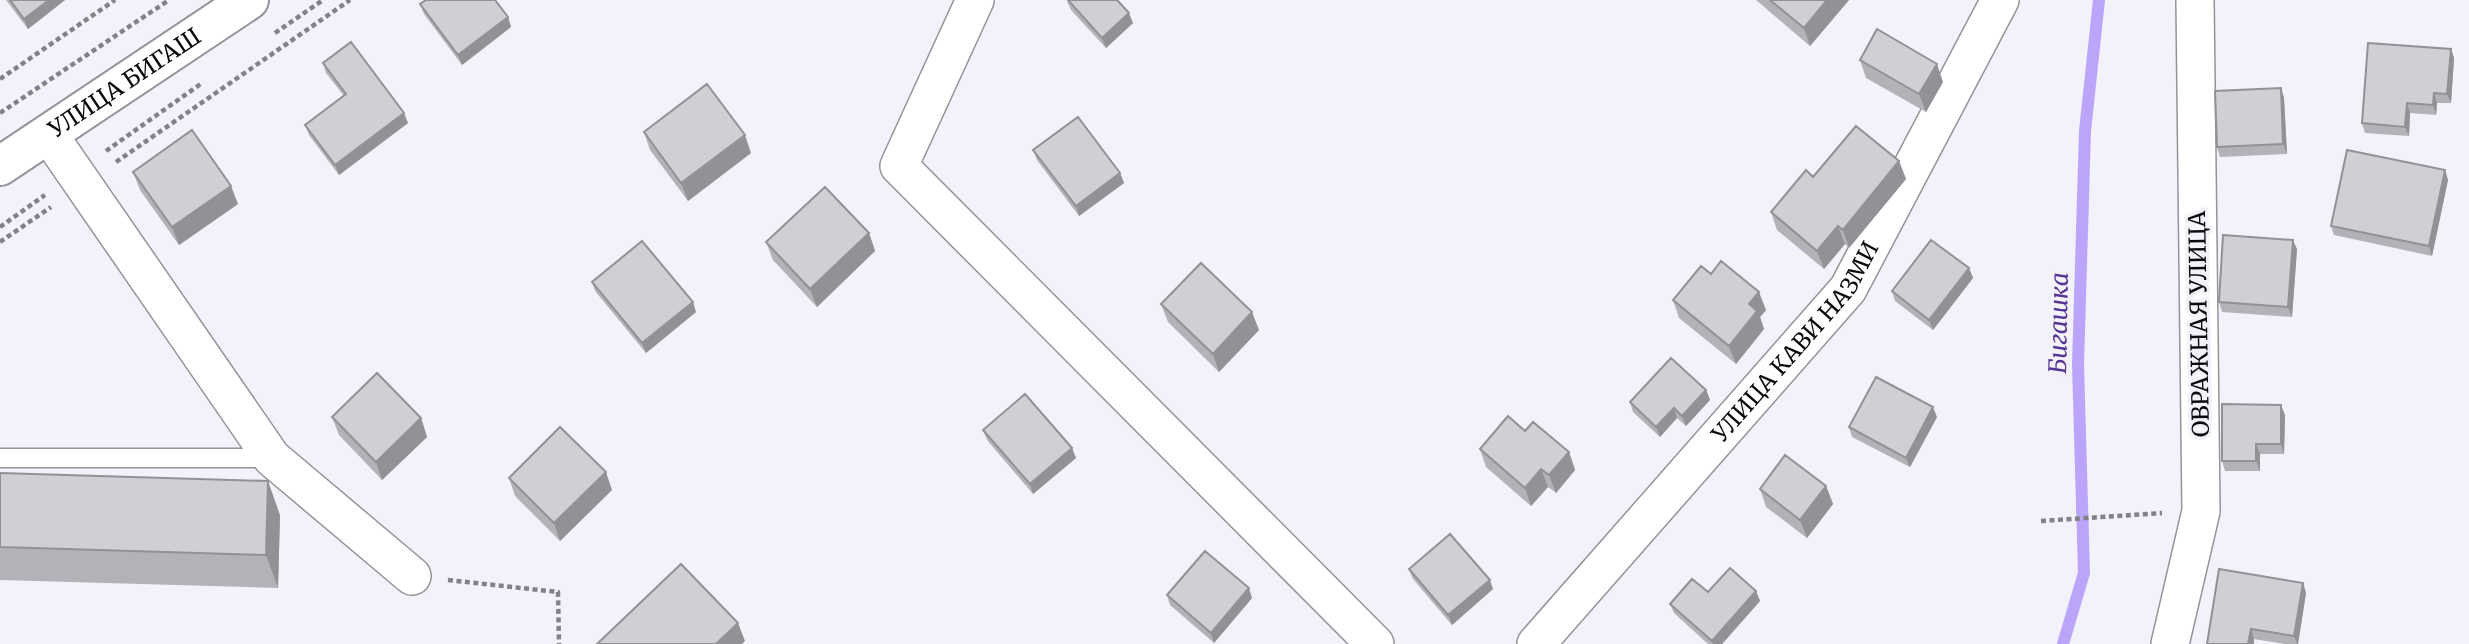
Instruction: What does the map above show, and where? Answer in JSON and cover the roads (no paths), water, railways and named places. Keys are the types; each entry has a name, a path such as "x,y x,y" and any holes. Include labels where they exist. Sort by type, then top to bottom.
{"main road":[{"name":"УЛИЦА БИГАШ","path":"0,166 249,0"}],"street":[{"path":"975,0 899,166 1375,644"},
{"name":"УЛИЦА КАВИ НАЗМИ","path":"1536,644 1847,289 2000,0"},
{"name":"ОВРАЖНАЯ УЛИЦА","path":"2170,644 2201,511 2195,0"},
{"path":"49,135 272,458 412,576"}],"lane":[{"path":"0,458 272,458"}],"waterway":[{"name":"Бигашка","path":"2063,644 2084,573 2078,365 2085,131 2099,0"}]}
